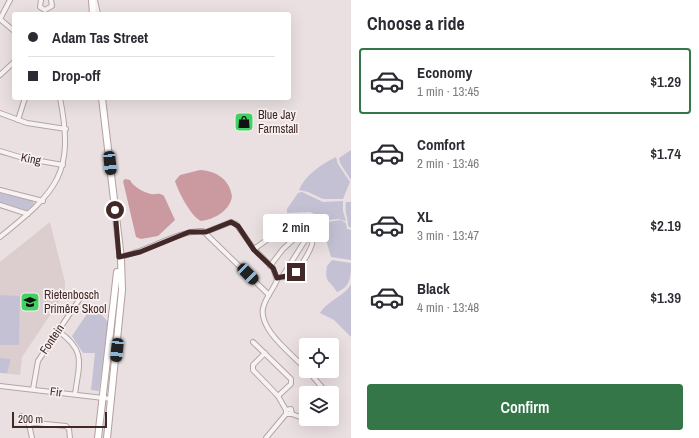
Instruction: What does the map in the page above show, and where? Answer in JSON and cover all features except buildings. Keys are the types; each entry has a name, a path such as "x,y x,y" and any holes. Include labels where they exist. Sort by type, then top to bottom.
{"main road":[{"path":"92,0 93,12"},
{"path":"102,100 119,257 121,305 107,438"},
{"path":"98,438 119,257"}],"street":[{"path":"10,0 0,19 12,29"},
{"path":"39,1 42,9 48,10 52,6 51,0"},
{"path":"95,0 98,12"},
{"path":"0,75 12,64"},
{"path":"18,120 24,100"},
{"path":"0,237 43,201 55,183 63,165 66,129 60,100"},
{"path":"0,113 18,120 66,129"},
{"name":"King","path":"0,151 19,157 63,165"},
{"path":"0,190 41,199 43,201"},
{"path":"0,205 28,214"},
{"path":"119,257 140,252 189,232 206,232 234,222 254,250 270,266 279,278"},
{"path":"254,250 281,230 286,229 290,232 292,240 270,266"},
{"path":"206,232 269,296"},
{"path":"279,278 291,275 297,270 313,244 312,239 308,238 304,242 279,278 263,306 262,314 265,326 299,362"},
{"name":"Fontein","path":"33,389 38,360 83,294"},
{"path":"58,330 73,342 79,352 75,394"},
{"path":"253,342 290,379 291,384 278,396"},
{"path":"265,353 252,367 278,396 286,412"},
{"path":"314,378 321,386"},
{"name":"Fir","path":"0,386 112,399"},
{"path":"266,438 286,412 291,409 292,414 299,417"},
{"path":"21,416 29,424 32,438"},
{"path":"29,424 35,423 66,426 70,431 70,438"}],"shaded area":[{"path":"351,150 351,180 340,163 339,158"},
{"path":"336,157 338,164 350,182 343,199 323,199 308,192 299,190 310,175 325,163"},
{"path":"200,170 212,172 222,178 229,186 232,197 228,206 221,214 201,221 197,219 189,209 175,181 180,175"},
{"path":"125,179 130,180 136,187 145,192 151,194 161,194 164,196 175,220 158,236 141,239 136,237 123,181"},
{"path":"302,192 323,202 343,201 343,211 346,221 338,219 328,220 310,212 287,213 287,209 298,193"},
{"path":"0,193 33,201 34,204 26,211 0,203"},
{"path":"346,202 351,202 351,228 348,226 345,208"},
{"path":"312,214 324,221 325,231 323,238 300,232 294,223 283,224 285,215"},
{"path":"341,220 346,223 347,229 351,230 351,260 331,257 325,237 326,222"},
{"name":"Rietenbosch Primêre Skool","path":"50,222 65,282 65,293 22,357 20,375 0,373 0,262"},
{"path":"332,260 351,263 348,284 342,290 337,292 326,276 327,266"},
{"path":"351,284 351,337 334,320 320,313 327,305 345,292"},
{"path":"0,295 20,296 19,345 0,345"},
{"path":"99,312 108,322 99,391 91,390 95,353 83,353 72,336 87,314"},
{"path":"0,358 11,359 7,373 0,373"}],"place":[{"name":"Blue Jay Farmstall","path":"244,122"},
{"name":"Rietenbosch Primêre Skool","path":"30,302"}],"route":[{"path":"115,210 119,257 140,252 189,232 206,232 234,222 254,250 273,268 277,278 291,275 296,272"}]}
